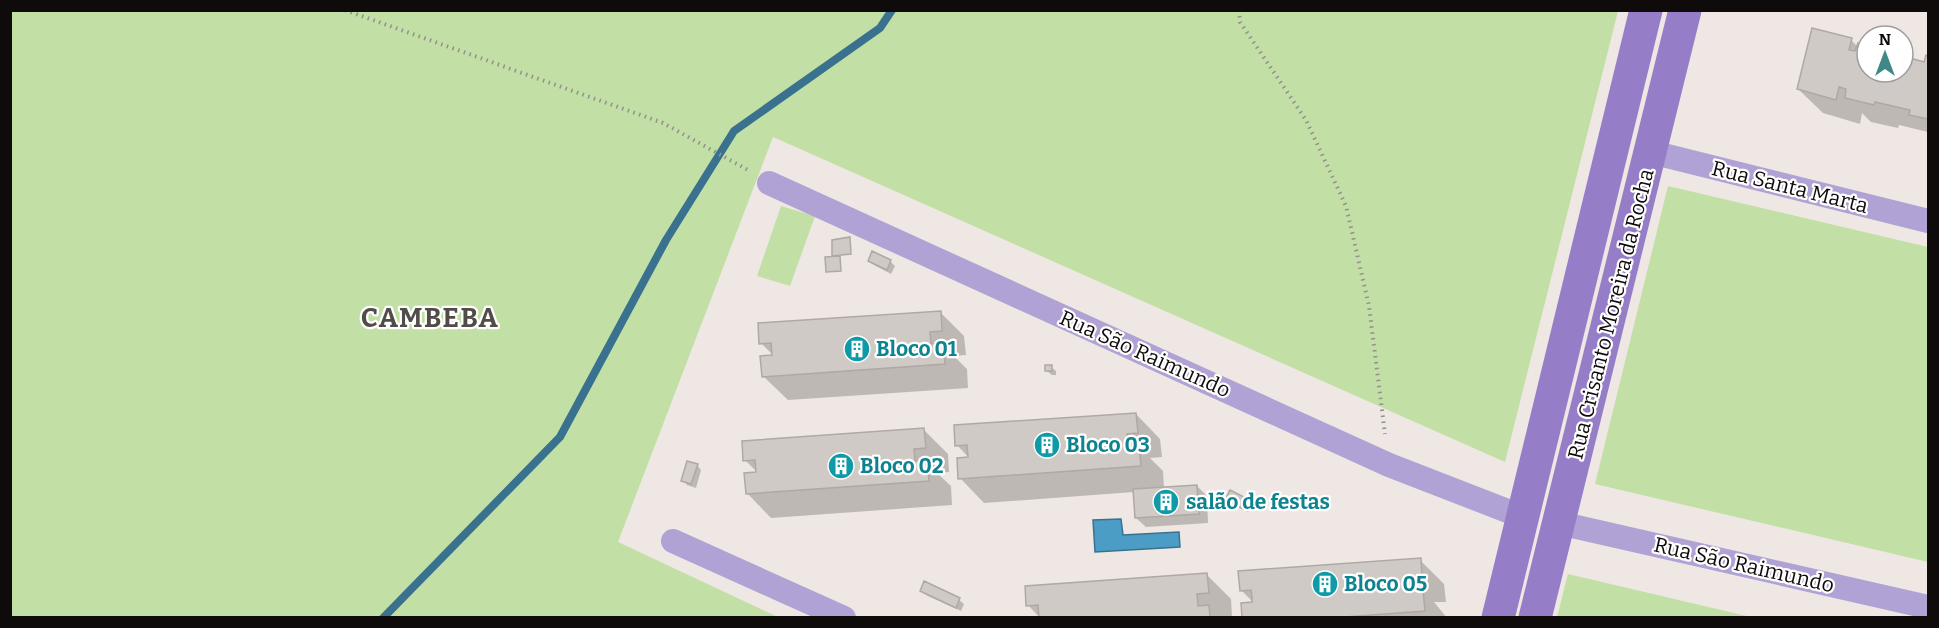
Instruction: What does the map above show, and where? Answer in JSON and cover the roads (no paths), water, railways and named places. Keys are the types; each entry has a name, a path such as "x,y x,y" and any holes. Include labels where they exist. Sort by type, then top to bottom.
{"main road":[{"name":"Rua Crisanto Moreira da Rocha","path":"1498,618 1612,142 1646,10"},
{"name":"Rua Crisanto Moreira da Rocha","path":"1535,618 1685,10"},
{"path":"1612,142 1651,152"},
{"path":"1523,517 1559,523"}],"street":[{"name":"Rua Santa Marta","path":"1651,152 1929,221"},
{"name":"Rua São Raimundo","path":"769,183 1389,465 1523,517"},
{"name":"Rua São Raimundo","path":"1559,523 1929,607"},
{"path":"673,541 844,618"}],"water":[{"path":"1121,519 1123,535 1179,532 1180,547 1095,552 1093,520"}],"waterway":[{"path":"383,618 560,437 666,240 734,131 880,28 892,10"}],"place":[{"name":"Bloco 01","path":"857,349"},
{"name":"Bloco 03","path":"1047,445"},
{"name":"Bloco 02","path":"841,466"},
{"name":"salão de festas","path":"1166,502"},
{"name":"Bloco 05","path":"1325,584"}],"district":[{"name":"CAMBEBA","path":"430,318"}]}
